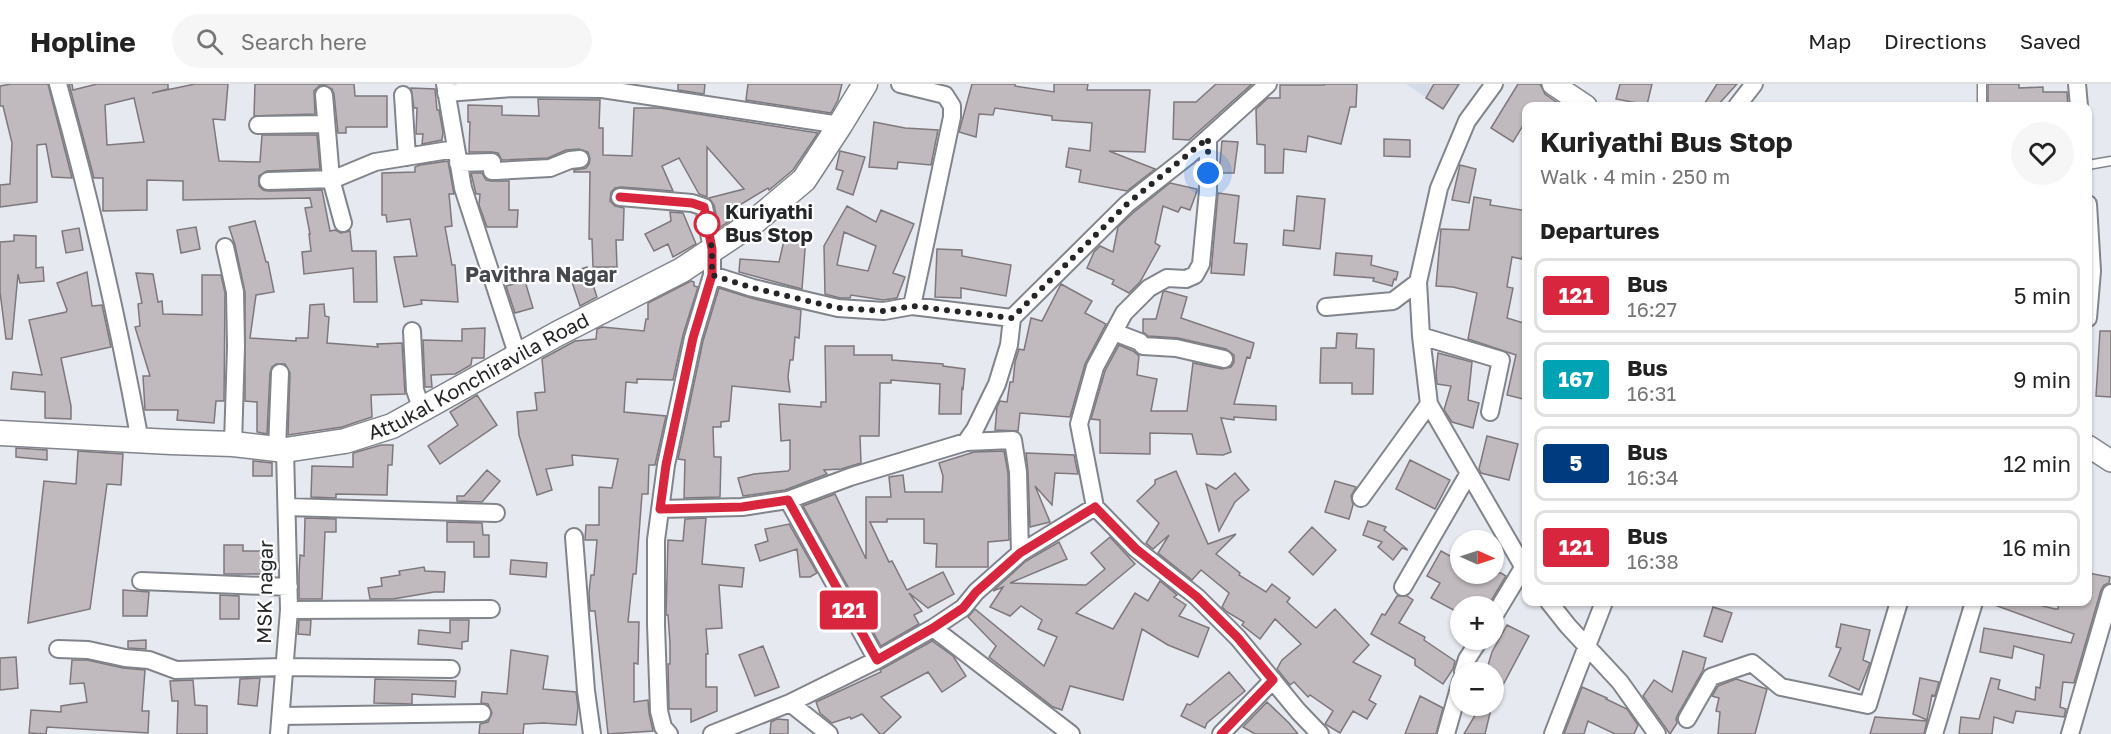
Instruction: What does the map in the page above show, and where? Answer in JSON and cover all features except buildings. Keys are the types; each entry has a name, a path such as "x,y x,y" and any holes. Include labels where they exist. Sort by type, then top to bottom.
{"main road":[{"name":"Attukal Konchiravila Road","path":"0,433 233,444 281,450 345,441 392,426 557,334 681,270 754,222 804,180 865,84"}],"street":[{"path":"58,84 107,274 140,441"},
{"path":"900,84 945,95 952,106 952,117 912,306"},
{"path":"966,442 975,429 996,384 1009,345 1012,318 1127,204 1208,138 1268,84"},
{"path":"1494,84 1467,121 1439,188 1418,282 1421,336 1429,404 1522,565"},
{"path":"1553,84 1580,102"},
{"path":"1740,102 1754,84"},
{"path":"2077,84 2079,102"},
{"path":"518,357 463,188 446,88 675,92 840,125"},
{"path":"324,95 331,179 343,223"},
{"path":"402,95 407,157"},
{"path":"258,125 326,124"},
{"path":"1208,138 1208,191 1201,264 1195,275 1186,279 1167,278 1149,288 1124,313 1095,367 1079,424 1095,507 1136,549 1205,605 1238,638 1320,734"},
{"path":"268,181 331,179 375,162 407,157 457,156 492,162 492,171 550,168 570,160 580,159"},
{"path":"620,197 692,203 704,207 712,249 712,275 693,338 666,465 656,551 659,711 663,727 669,734"},
{"path":"225,247 235,292 233,444"},
{"path":"712,275 753,288 838,308 884,311 912,306 1012,318"},
{"path":"1326,307 1393,301 1418,282"},
{"path":"412,331 415,390 422,410"},
{"path":"1114,332 1140,342 1143,346 1176,348 1224,359"},
{"path":"1421,336 1501,360 1490,412"},
{"name":"MSK nagar","path":"279,734 289,610 287,507 281,450 280,373"},
{"path":"1361,498 1429,404"},
{"path":"660,509 742,507 788,500 850,477 966,442 1013,440 1018,472 1020,553"},
{"path":"2092,449 2111,461"},
{"path":"1403,587 1468,473"},
{"path":"788,500 877,660"},
{"path":"287,507 496,513"},
{"path":"712,734 790,703 877,660 933,628 963,608 976,592 1020,553 1095,507"},
{"path":"574,537 586,691 592,734"},
{"path":"1504,601 1522,574"},
{"path":"141,581 289,586"},
{"path":"2070,734 2111,593"},
{"path":"1552,606 1620,682 1657,734"},
{"path":"1552,734 1602,606"},
{"path":"1687,719 1711,677 1752,663 1781,687 1868,705 1898,606"},
{"path":"1934,734 1973,606"},
{"path":"289,610 491,609"},
{"path":"933,628 1071,734"},
{"path":"58,649 88,650 125,658 149,660 176,670 284,667 451,669"},
{"path":"1221,734 1273,680"},
{"path":"790,703 829,734"},
{"path":"281,716 482,713"},
{"path":"1446,734 1451,716"}],"lane":[{"path":"1982,84 1982,102"},
{"path":"2092,164 2111,161"}],"shaded area":[{"path":"1406,84 1461,84 1443,109"}],"bus line":[{"name":"121","path":"620,197 692,203 704,207 712,249 712,275 693,338 666,465 660,509 742,507 788,500 877,660 963,608 976,592 1020,553 1095,507 1136,549 1197,597 1238,638 1273,680 1221,734"}],"place":[{"name":"Kuriyathi Bus Stop","path":"707,224"}],"district":[{"name":"Pavithra Nagar","path":"541,275"}],"route":[{"path":"707,224 712,249 712,275 753,288 838,308 884,311 912,306 1012,318 1127,204 1187,158 1208,138 1208,173"}]}
